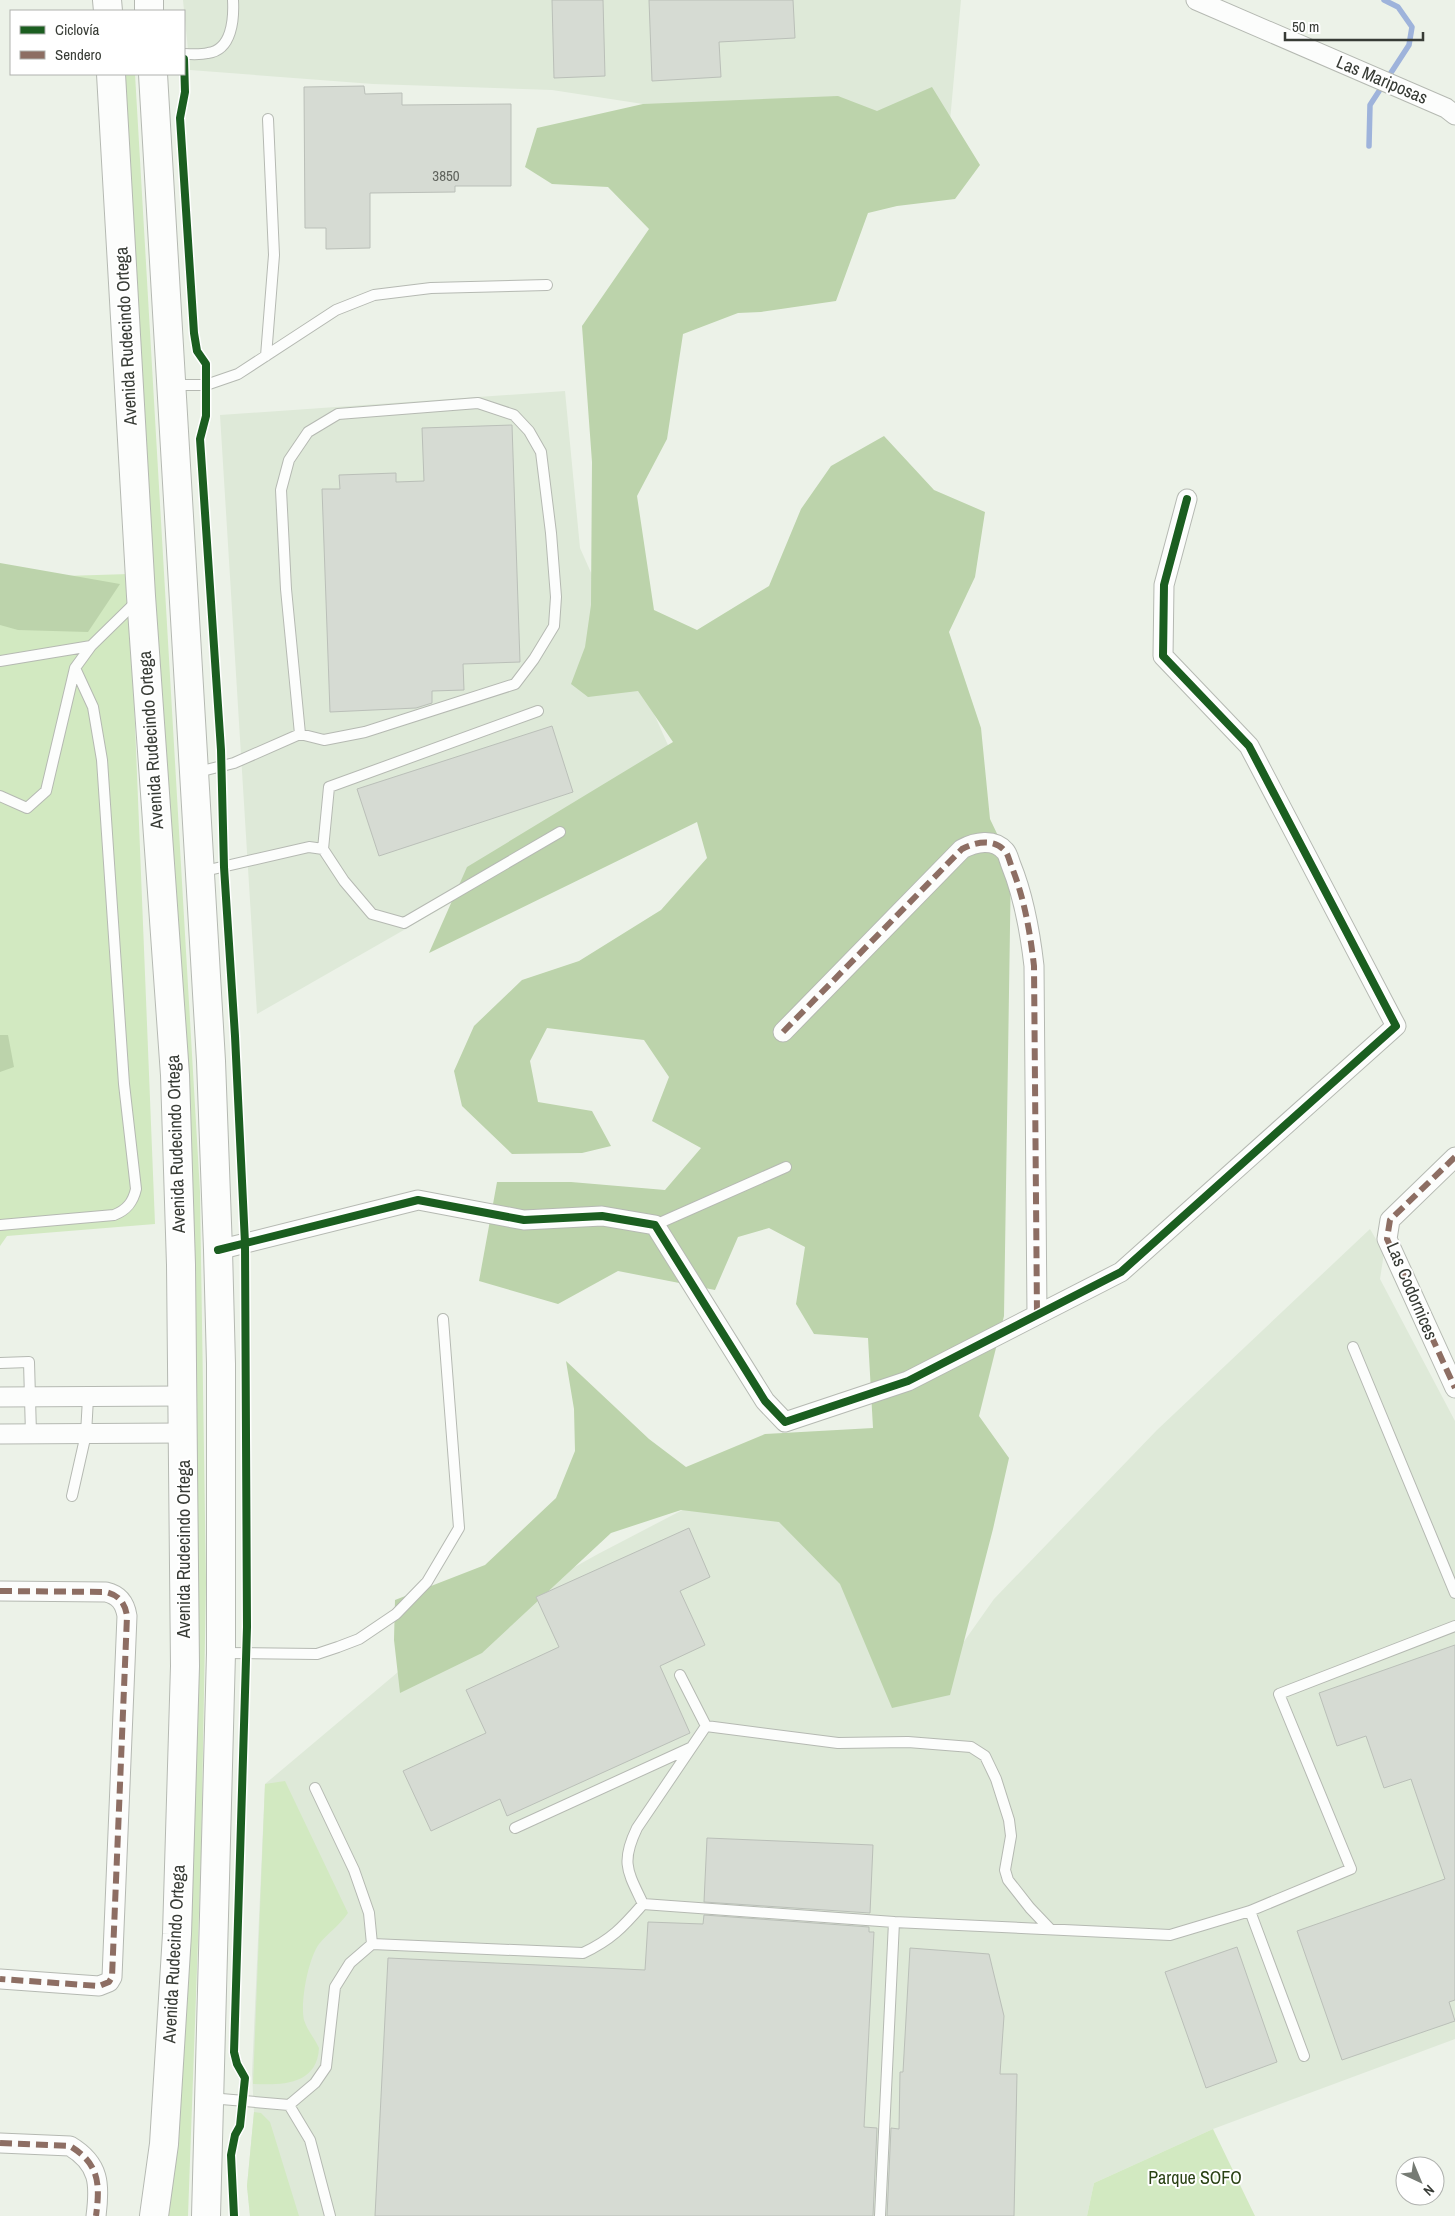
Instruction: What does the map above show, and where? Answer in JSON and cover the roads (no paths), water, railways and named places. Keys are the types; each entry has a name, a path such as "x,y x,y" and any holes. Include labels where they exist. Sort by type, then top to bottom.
{"main road":[{"name":"Avenida Rudecindo Ortega","path":"111,75 141,596 175,1075 183,1433 185,1666 176,1934 164,2144 154,2216"},
{"name":"Avenida Rudecindo Ortega","path":"153,75 211,1061 221,1364 221,1653 206,2216"}],"street":[{"name":"Las Mariposas","path":"1196,0 1452,108"},
{"path":"218,1250 418,1200 524,1220 602,1216 655,1225 765,1401 785,1422 908,1381 1121,1272 1396,1026 1249,746 1163,656 1164,585 1187,499"},
{"path":"782,1032 962,849 970,845 986,842 1000,847 1006,852 1015,873 1027,918 1034,966 1038,1315"},
{"name":"Las Codornices","path":"1455,1157 1390,1220 1387,1240 1455,1388"},
{"path":"0,1398 182,1396"},
{"path":"0,1434 183,1433"},
{"path":"0,1590 106,1592 118,1597 127,1616 112,1977 108,1982 99,1986 0,1979"},
{"path":"0,2143 70,2146 78,2151 91,2165 96,2175 99,2197 96,2216"}],"lane":[{"path":"185,54 210,53 223,44 230,33 234,14 233,0"},
{"path":"266,356 274,255 268,119"},
{"path":"172,385 206,385 238,374 336,310 374,295 431,288 547,285"},
{"path":"194,773 234,763 300,734 324,740 365,732 515,684 534,659 554,626 556,597 551,533 541,452 529,431 514,415 478,402 338,414 308,432 289,460 281,490 281,500 286,590 300,734"},
{"path":"0,796 27,808 46,791 76,668 91,646 141,596"},
{"path":"0,661 91,646"},
{"path":"0,1225 114,1215 121,1212 131,1202 136,1190 124,1084 102,760 93,707 76,668"},
{"path":"538,711 329,787 323,849 344,881 372,914 404,924 560,832"},
{"path":"200,872 309,847 323,849"},
{"path":"655,1225 786,1167"},
{"path":"221,1653 317,1654 338,1647 359,1638 390,1618 412,1599 427,1582 459,1528 443,1319"},
{"path":"1353,1347 1455,1593"},
{"path":"0,1363 29,1362 31,1434"},
{"path":"72,1496 86,1434 88,1398"},
{"path":"643,1904 894,1922 1170,1935 1250,1911 1351,1869 1279,1694 1455,1626"},
{"path":"680,1675 706,1726"},
{"path":"706,1726 838,1743 908,1742 971,1747 985,1756 996,1779 1009,1820 1011,1836 1005,1870 1008,1880 1030,1908 1050,1929"},
{"path":"643,1904 627,1870 629,1844 637,1828 706,1726"},
{"path":"515,1828 691,1748"},
{"path":"315,1788 354,1870 369,1913 372,1944"},
{"path":"208,2097 289,2105 315,2083 326,2067 334,1987 350,1963 372,1944 583,1953 604,1944 622,1928 643,1904"},
{"path":"1250,1911 1304,2056"},
{"path":"880,2216 894,1922"},
{"path":"289,2105 310,2140 330,2216"}],"waterway":[{"path":"1369,146 1370,105 1409,45 1412,27 1398,7 1384,0"}],"park label":[{"name":"Parque SOFO","path":"1195,2178"}]}
